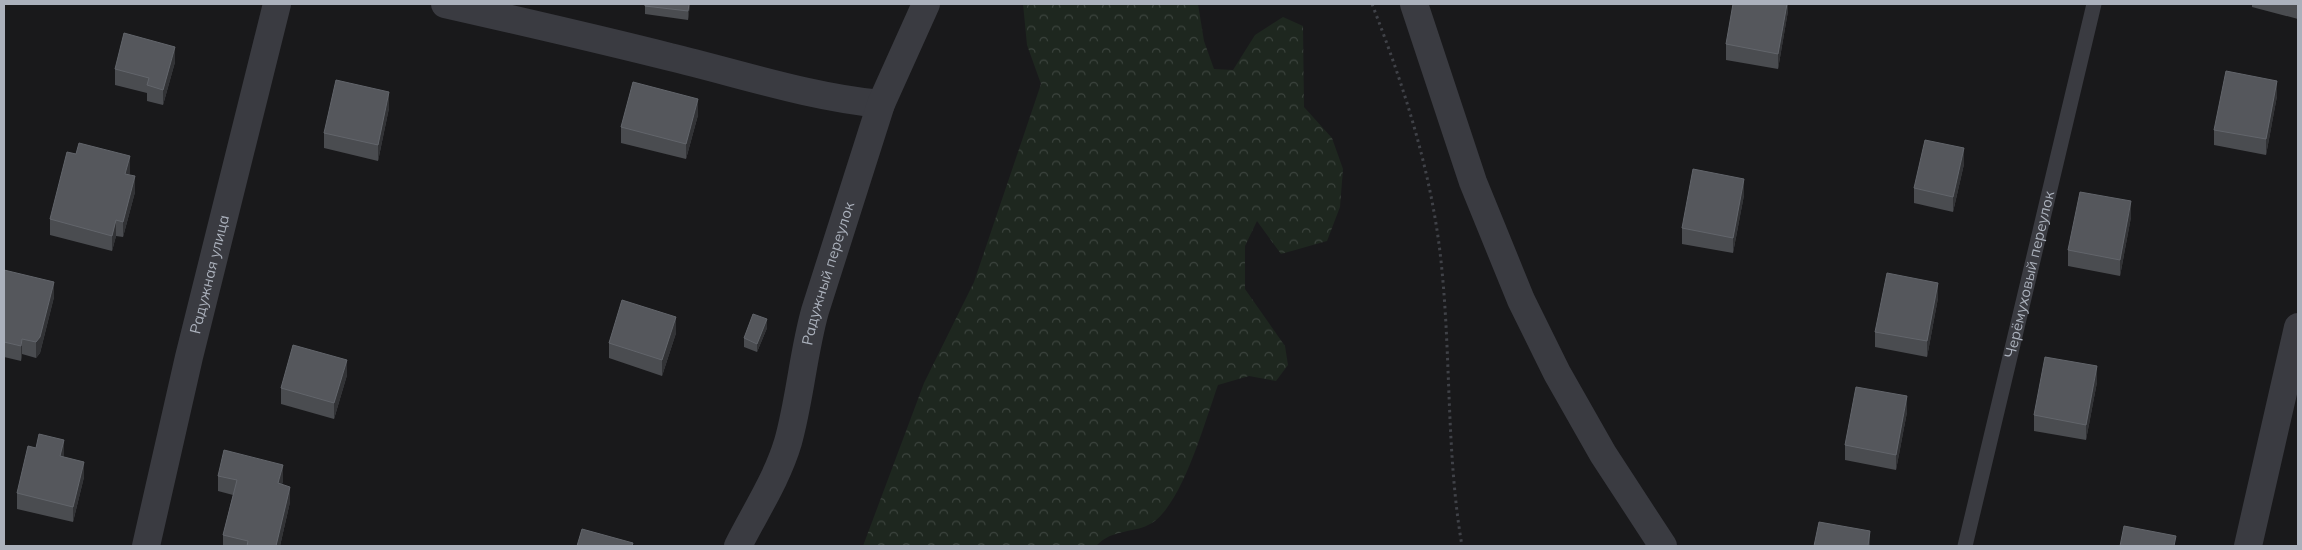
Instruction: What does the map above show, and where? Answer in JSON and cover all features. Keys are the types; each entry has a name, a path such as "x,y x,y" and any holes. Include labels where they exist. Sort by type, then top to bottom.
{"street":[{"name":"Радужная улица","path":"146,546 189,357 277,4"},
{"path":"445,4 671,57 799,91 847,101 881,104"},
{"name":"Радужный переулок","path":"738,546 780,464 788,442 806,343 815,311 881,104 926,4"},
{"path":"1414,4 1473,182 1521,300 1556,373 1603,454 1663,546"},
{"path":"2248,546 2298,327"}],"lane":[{"name":"Черёмуховый переулок","path":"1965,546 2094,4"}],"path":[{"path":"1372,4 1398,73 1417,136 1439,243 1446,333 1448,413 1454,503 1462,546"}],"green space":[{"path":"1023,4 1198,4 1204,41 1214,69 1233,70 1255,35 1283,17 1303,26 1304,107 1332,138 1343,169 1340,207 1327,241 1281,254 1257,221 1245,246 1245,289 1285,346 1288,365 1276,381 1249,376 1218,385 1200,439 1183,480 1174,498 1163,513 1152,523 1138,529 1109,536 1096,546 863,546 924,383 974,282 1041,84 1027,45"}],"building":[{"path":"645,4 689,4 688,11 645,6"},
{"path":"1733,4 1787,4 1778,54 1726,44"},
{"path":"124,33 175,47 163,90 147,85 149,78 115,69"},
{"path":"2226,71 2277,81 2266,139 2214,130"},
{"path":"336,80 389,92 378,145 324,133"},
{"path":"633,82 698,99 686,144 621,127"},
{"path":"1925,140 1964,148 1953,197 1914,188"},
{"path":"79,143 130,156 125,174 135,176 123,222 116,220 112,236 50,219 67,152 76,154"},
{"path":"1693,169 1744,179 1733,238 1682,228"},
{"path":"2080,192 2131,201 2120,260 2068,250"},
{"path":"4,270 54,282 40,337 36,342 22,339 21,346 4,342"},
{"path":"1887,273 1938,283 1927,341 1875,332"},
{"path":"622,300 676,317 662,360 609,343"},
{"path":"753,314 767,319 757,344 744,338"},
{"path":"293,345 347,360 334,403 281,388"},
{"path":"2045,357 2097,366 2086,425 2034,415"},
{"path":"1856,387 1907,396 1896,455 1845,445"},
{"path":"39,434 64,440 60,456 84,462 73,507 17,493 28,446 36,448"},
{"path":"224,450 283,465 278,483 290,487 276,546 247,546 248,541 223,535 237,480 218,476"},
{"path":"1819,522 1870,531 1868,546 1814,546"},
{"path":"2124,526 2176,536 2174,546 2120,546"},
{"path":"582,529 633,543 632,546 577,546"}]}
